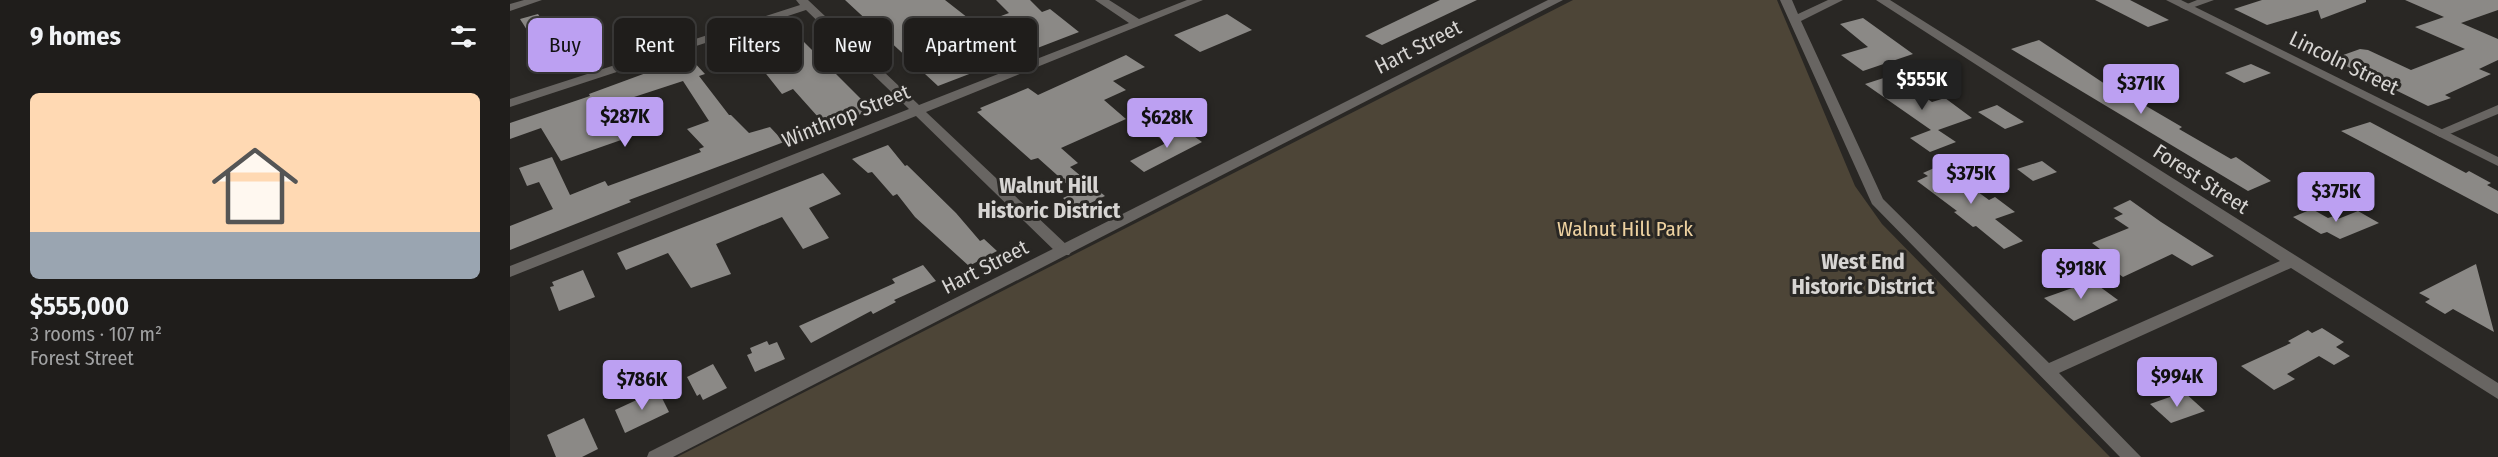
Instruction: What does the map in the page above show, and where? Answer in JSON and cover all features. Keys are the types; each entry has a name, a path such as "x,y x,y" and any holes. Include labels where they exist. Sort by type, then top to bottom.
{"street":[{"path":"510,8 536,0"},
{"path":"1101,0 1137,23"},
{"name":"Winthrop Street","path":"510,272 1197,0"},
{"name":"Hart Street","path":"656,457 1557,0"},
{"path":"1786,0 1877,201 2132,457"},
{"path":"1795,20 1837,0"},
{"name":"Forest Street","path":"1882,0 2498,392"},
{"name":"Lincoln Street","path":"2172,0 2498,162"},
{"path":"2186,7 2208,0"},
{"path":"510,103 805,3 1064,250"},
{"path":"2440,133 2498,109"},
{"path":"2046,371 2291,262"}],"green space":[{"name":"Walnut Hill Park","path":"1573,0 1777,0 1855,186 1882,224 2110,457 677,457"}],"building":[{"path":"845,0 945,0 968,18 904,18 904,55 892,43 892,18 864,18"},
{"path":"996,0 1030,0 1042,12 1050,9 1079,32 1037,48 1037,18 996,18 1009,13"},
{"path":"1440,0 1477,0 1382,45 1365,36"},
{"path":"2095,0 2130,0 2169,20 2148,27"},
{"path":"2262,0 2366,0 2366,2 2321,19 2318,10 2267,25 2234,9"},
{"path":"2405,0 2498,0 2498,10 2461,23 2498,39 2498,60 2479,69 2491,74 2445,95 2451,98 2428,106 2332,59 2360,49 2368,50 2411,70 2465,49 2415,27 2444,17"},
{"path":"538,14 541,18 528,18 528,32 520,19"},
{"path":"1227,14 1252,30 1200,52 1174,35"},
{"path":"1863,18 1913,54 1863,71 1841,55 1868,47 1840,24"},
{"path":"802,40 814,52 814,72 834,72 872,110 827,127 793,89 782,94 764,72 802,72"},
{"path":"2039,40 2114,90 2117,89 2182,127 2179,129 2231,159 2236,157 2271,181 2248,191 2011,49"},
{"path":"1126,55 1145,67 1113,81 1126,90 1104,100 1126,119 1061,148 1078,163 1070,167 1105,196 1076,210 1063,198 1076,192 1038,158 1031,160 977,112 982,110 980,108 1028,88 1038,95"},
{"path":"695,63 705,74 699,76 729,115 749,133 770,127 784,142 629,200 631,202 510,250 510,226 553,209 539,182 527,186 519,168 552,157 570,195 605,181 608,186 701,152 699,149 704,147 687,129 709,121 683,81 628,99 644,132 561,161 541,128 510,139 510,123 590,96 589,94 646,73 695,72"},
{"path":"2251,64 2271,73 2244,83 2225,73"},
{"path":"923,72 975,72 938,86"},
{"path":"1893,75 1932,102 1945,98 1972,118 1938,130 1956,142 1930,152 1910,138 1931,130 1865,84"},
{"path":"1997,105 2024,122 2005,129 1978,112"},
{"path":"2370,122 2466,173 2469,171 2491,183 2487,185 2498,191 2498,214 2341,131"},
{"path":"1173,128 1181,134 1187,131 1202,142 1144,172 1130,161 1166,143 1157,136"},
{"path":"888,145 905,166 907,165 956,213 980,241 984,239 997,251 969,266 915,217 897,194 893,196 872,172 868,173 852,159"},
{"path":"2042,161 2057,172 2033,181 2017,169"},
{"path":"1941,165 1989,200 1995,197 2015,212 1995,219 2023,241 2004,249 1917,181 1928,176 1923,173"},
{"path":"823,173 841,194 809,208 829,238 803,249 782,217 716,244 731,274 691,288 668,253 626,270 617,253"},
{"path":"2130,200 2214,256 2192,266 2172,254 2123,277 2102,262 2112,258 2092,243 2129,228 2114,218 2123,214 2113,208"},
{"path":"2312,209 2328,218 2334,216 2338,219 2358,211 2379,223 2340,239 2327,232 2321,234 2293,217"},
{"path":"2476,264 2494,332 2453,309 2445,314 2425,302 2430,299 2419,293"},
{"path":"923,265 936,281 894,300 896,302 873,314 871,311 811,343 799,326 895,283 892,279"},
{"path":"583,270 595,297 559,311 550,287 554,286 552,282"},
{"path":"2092,281 2118,300 2074,321 2044,298"},
{"path":"2322,328 2344,342 2336,347 2350,356 2334,365 2319,356 2287,374 2295,379 2274,390 2241,366 2291,343 2288,341 2308,330 2312,333"},
{"path":"767,341 769,345 777,342 785,359 755,372 747,355 752,353 750,348"},
{"path":"713,364 727,388 703,400 700,394 697,396 687,377"},
{"path":"658,390 669,412 625,433 615,410"},
{"path":"2184,392 2205,411 2171,423 2150,404"},
{"path":"584,418 598,449 582,457 556,457 547,435"}],"district":[{"name":"Walnut Hill Historic District","path":"1049,198"},
{"name":"West End Historic District","path":"1863,274"}]}
